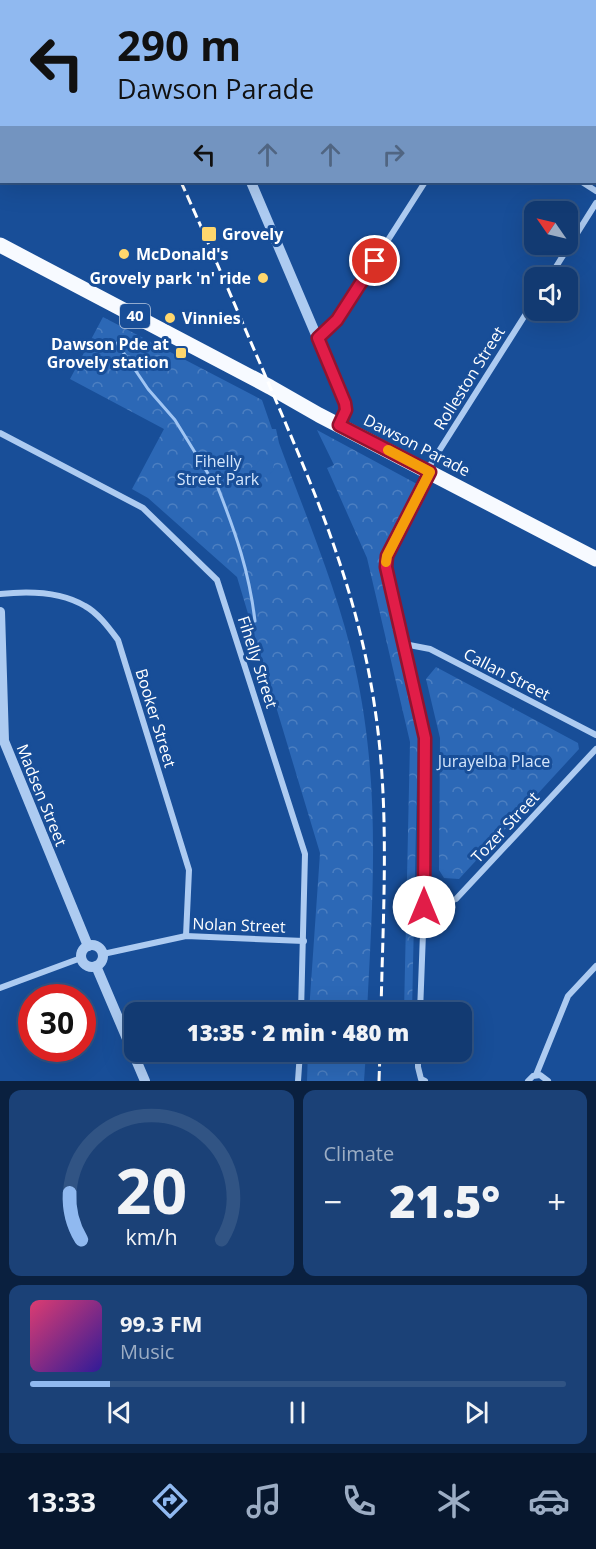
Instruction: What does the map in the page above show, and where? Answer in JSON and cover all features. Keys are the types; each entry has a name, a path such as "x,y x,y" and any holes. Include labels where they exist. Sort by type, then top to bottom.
{"main road":[{"name":"Dawson Parade","path":"0,245 596,559"}],"street":[{"path":"251,183 345,403 346,410 339,425"},
{"path":"318,338 337,320 424,183"},
{"path":"556,267 596,203"},
{"name":"Rolleston Street","path":"420,1002 424,907 425,738 386,567 387,556 429,471 524,317"},
{"name":"Fihelly Street","path":"0,433 143,508 217,580 304,848 301,1002"},
{"name":"Booker Street","path":"0,594 20,591 75,602 92,612 118,640 189,870 186,936"},
{"name":"Madsen Street","path":"0,612 4,741 88,946"},
{"name":"Callan Street","path":"404,644 430,650 596,735"},
{"name":"Tozer Street","path":"424,907 440,905 456,899 596,749"},
{"name":"Nolan Street","path":"102,954 186,936 304,941"},
{"path":"88,946 96,946 102,954 102,961 96,966 86,966 81,958 83,949 88,946"},
{"path":"0,988 81,958"},
{"path":"96,966 145,1081"},
{"path":"528,1081 536,1075 568,996 596,966"},
{"path":"298,1081 299,1062"},
{"path":"418,1062 421,1079 425,1081"},
{"path":"536,1075 543,1076 548,1081"}],"green space":[{"name":"Fihelly Street Park","path":"103,317 262,400 272,429 276,429 279,443 340,610 355,667 363,711 369,754 373,839 367,1002 310,1002 320,853 237,577 148,498 132,489 164,429 70,379"},
{"path":"317,430 417,484 384,546 379,566 418,733 412,1002 404,1002 410,742 367,558 327,468 334,465"},
{"path":"261,457 274,462 273,471 254,482 249,469 256,465"},
{"name":"Jurayelba Place","path":"436,667 578,743 579,749 459,879 444,878 439,870 440,738 426,679"},
{"path":"308,1062 365,1062 364,1081 307,1081"}],"waterway":[{"path":"117,343 148,389 175,420 212,480"},
{"path":"218,488 241,553 255,621"}],"railway":[{"path":"181,183 259,361 329,531 356,618 367,663 375,709 383,784 381,1002"},
{"path":"379,1081 380,1062"}],"slow traffic":[{"path":"386,562 430,472 388,450"}],"place":[{"name":"Grovely","path":"209,234"},
{"name":"McDonald's","path":"124,254"},
{"name":"Grovely park 'n' ride","path":"263,278"},
{"name":"Vinnies","path":"170,318"},
{"name":"Dawson Pde at Grovely station","path":"181,353"}],"route":[{"path":"375,261 337,320 318,338 345,403 346,410 339,425 430,472 387,556 386,567 425,738 424,907"}]}
